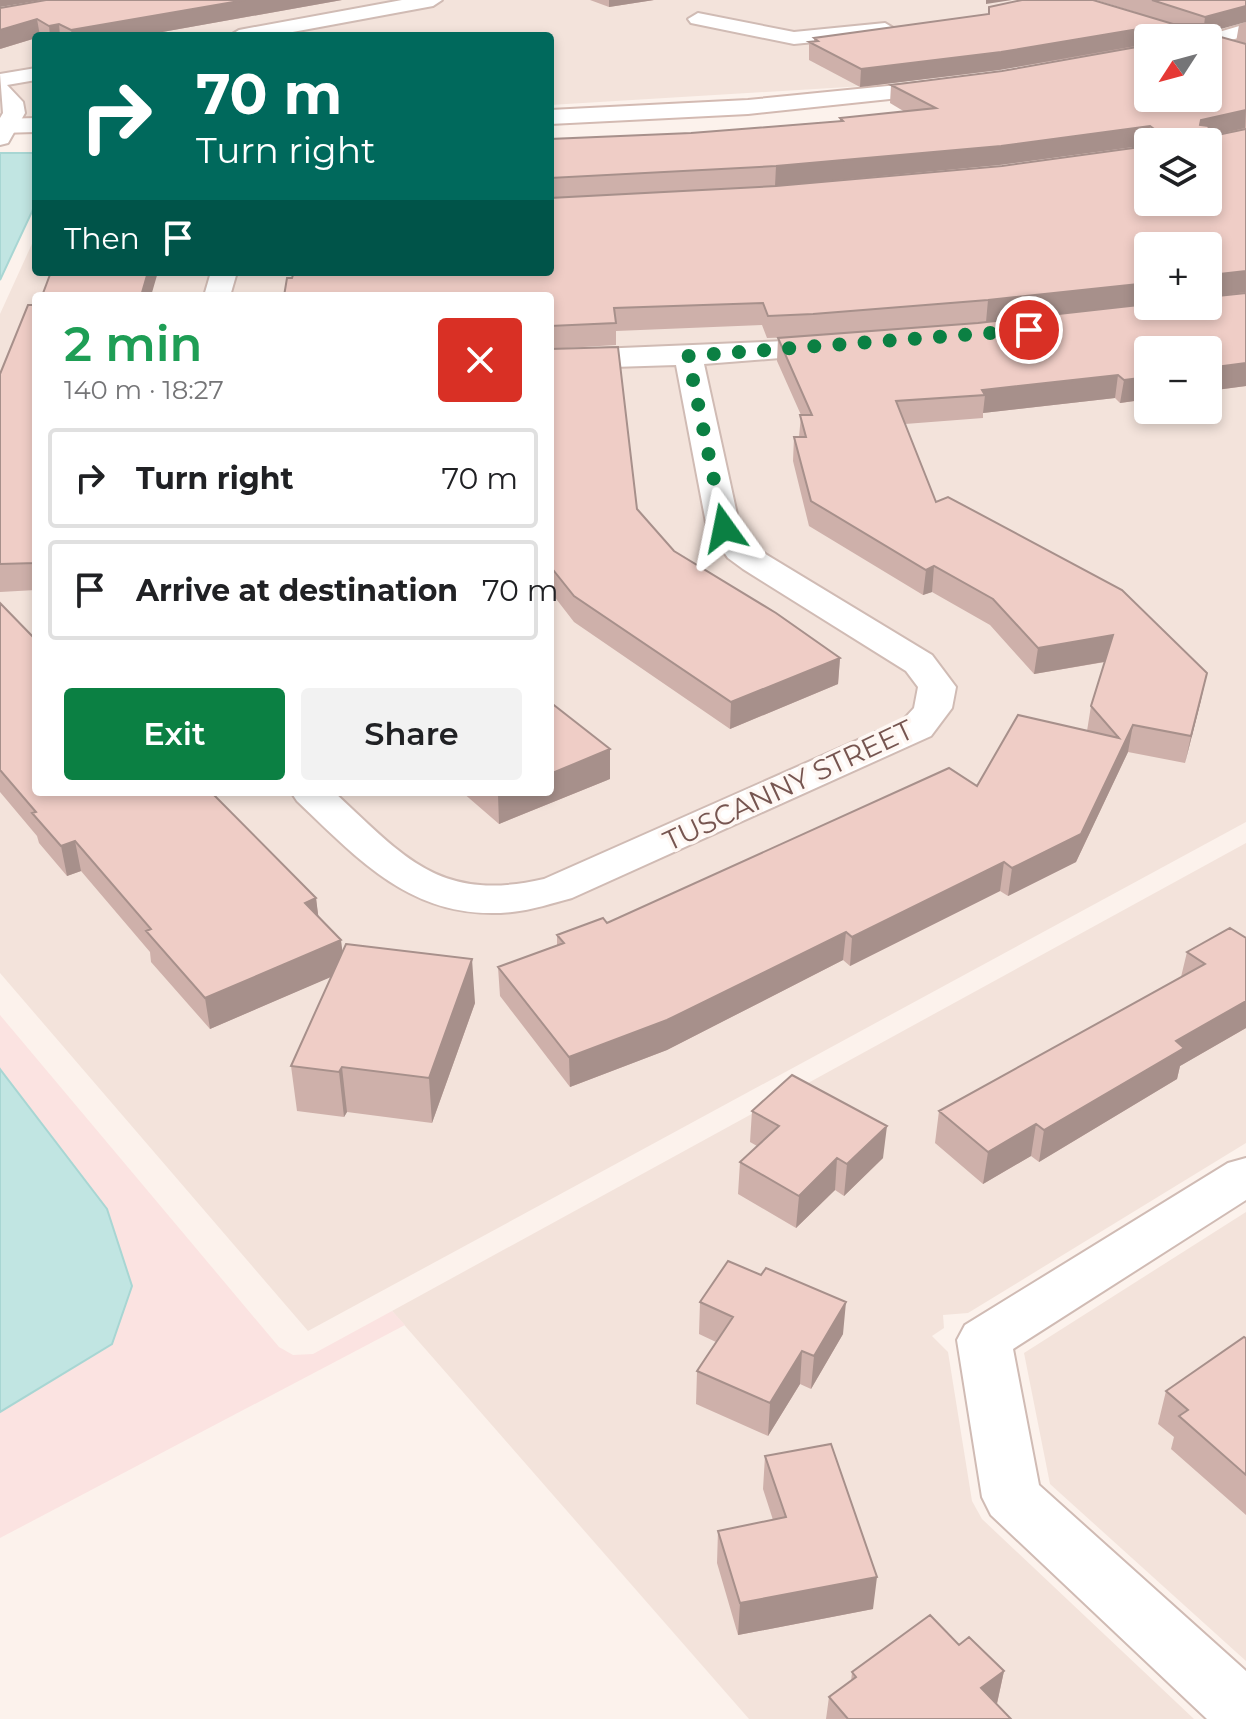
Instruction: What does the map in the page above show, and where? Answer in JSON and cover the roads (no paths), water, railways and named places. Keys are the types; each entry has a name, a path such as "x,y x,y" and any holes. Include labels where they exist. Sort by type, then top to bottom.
{"street":[{"path":"368,0 388,9"},
{"path":"261,32 433,0"},
{"path":"698,19 794,38 898,27"},
{"path":"1223,47 1246,30"},
{"path":"0,80 32,75"},
{"path":"0,90 12,102 14,113 2,132"},
{"path":"554,117 968,91 725,121 554,129"},
{"path":"2,132 32,126"},
{"path":"2,132 32,137"},
{"path":"554,360 688,356 866,344"},
{"name":"TUSCANNY STREET","path":"315,796 398,873 418,885 446,896 503,902 557,889 911,733 926,722 933,711 937,687 919,663 755,562 730,539 724,528 688,356"},
{"path":"1246,1176 984,1340 1012,1497 1246,1713"}],"water":[{"path":"0,153 32,153 32,212 0,280"},
{"path":"0,1069 107,1209 132,1286 112,1344 0,1412"}]}
